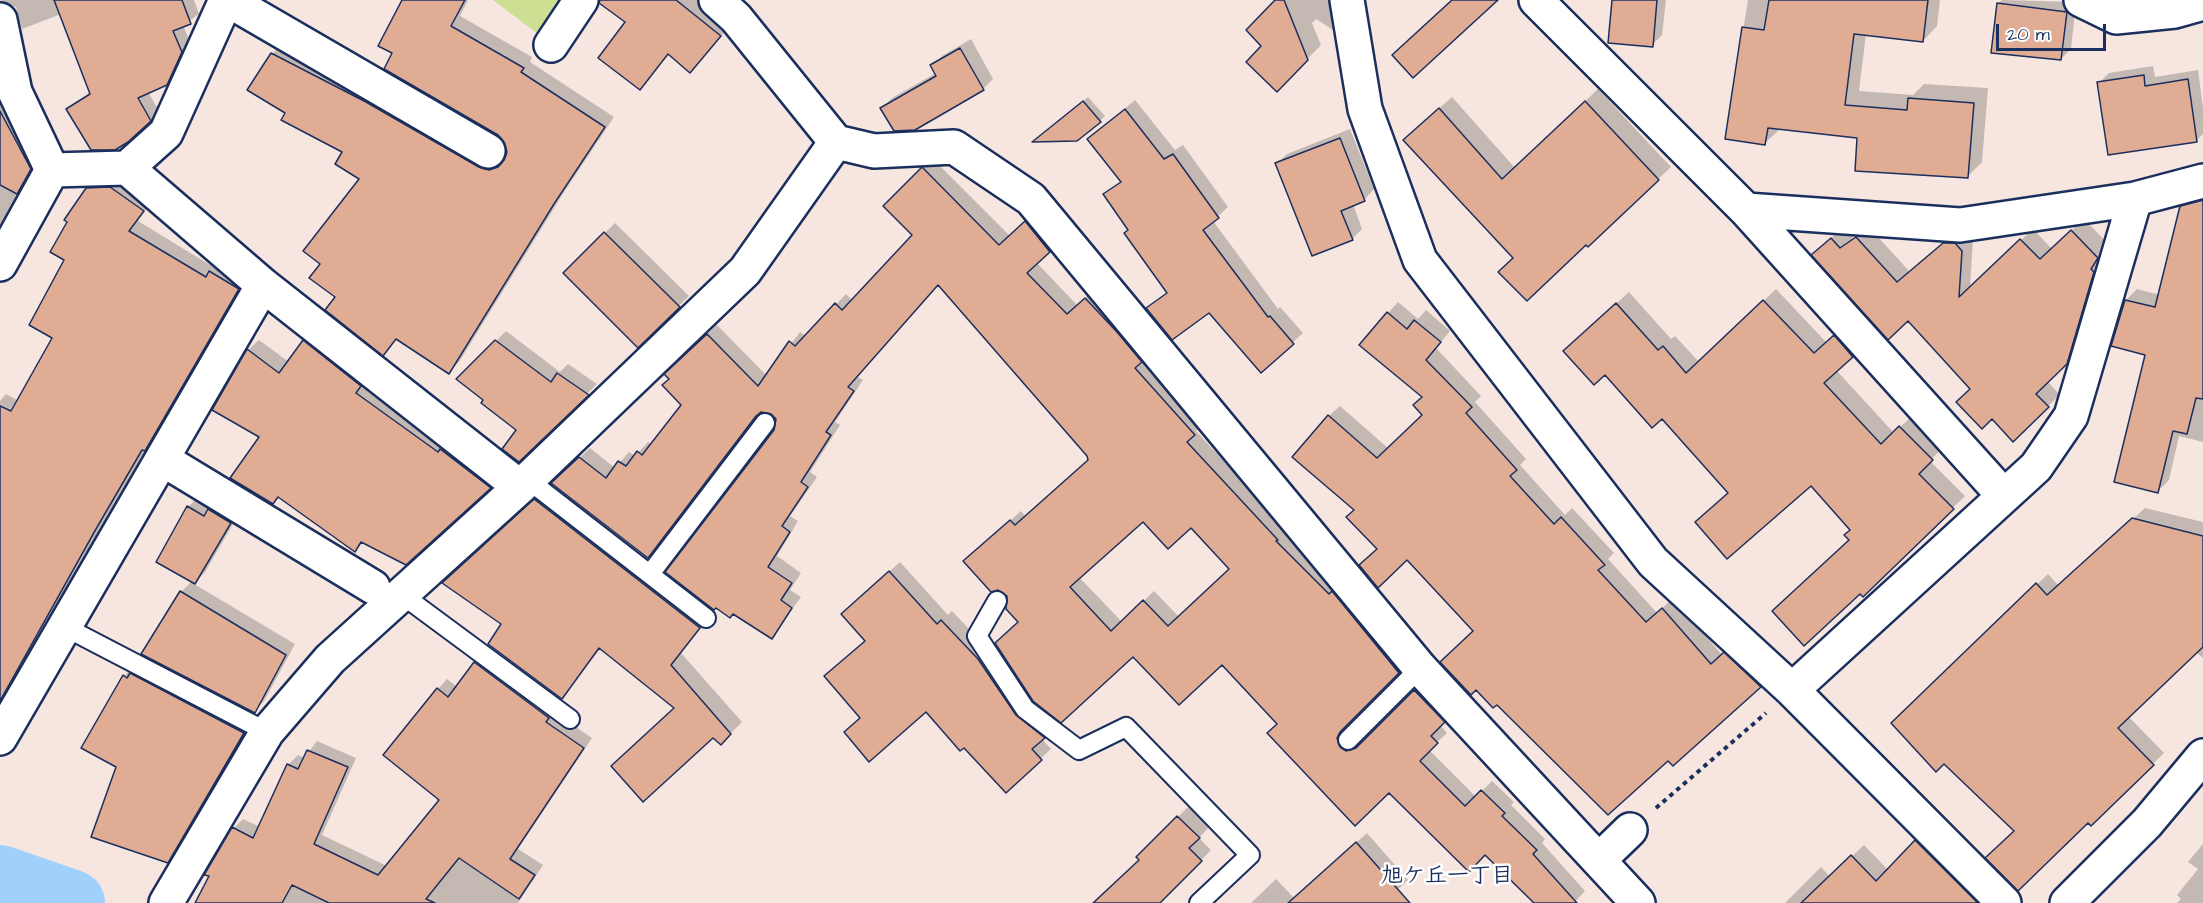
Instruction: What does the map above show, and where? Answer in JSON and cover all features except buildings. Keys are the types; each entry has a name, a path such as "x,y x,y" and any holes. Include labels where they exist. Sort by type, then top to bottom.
{"street":[{"path":"201,0 212,31"},
{"path":"52,170 127,168 166,133 227,0 488,151"},
{"path":"551,45 581,0"},
{"path":"716,0 736,18 836,142 874,151 954,147 1031,199 1420,668 1638,903"},
{"path":"1347,0 1365,109 1420,260 1653,562 1792,690 2004,903"},
{"path":"1536,0 1746,210 2004,496"},
{"path":"2081,0 2116,17 2175,11 2203,3"},
{"path":"0,20 7,96 52,170"},
{"path":"166,903 267,732 387,590 524,483 745,271 836,142"},
{"path":"127,168 263,285 524,483"},
{"path":"0,264 52,170"},
{"path":"1746,210 1960,225 2135,199 2203,181"},
{"path":"1792,690 2036,467 2071,416 2135,199"},
{"path":"0,738 263,285"},
{"path":"162,459 387,590"},
{"path":"2067,903 2147,823 2203,756"},
{"path":"1599,860 1630,830"}],"lane":[{"path":"650,574 765,423"},
{"path":"524,483 650,574 706,618"},
{"path":"387,590 570,718"},
{"path":"997,601 977,636 1025,709 1079,750 1126,727 1250,855 1199,903"},
{"path":"65,627 267,732"},
{"path":"1348,740 1420,668"}],"path":[{"path":"1630,830 1792,690"}],"green space":[{"path":"493,0 560,0 538,34"}],"waterway":[{"path":"0,878 72,903"}],"district":[{"name":"旭ケ丘一丁目","path":"1447,877"}]}
